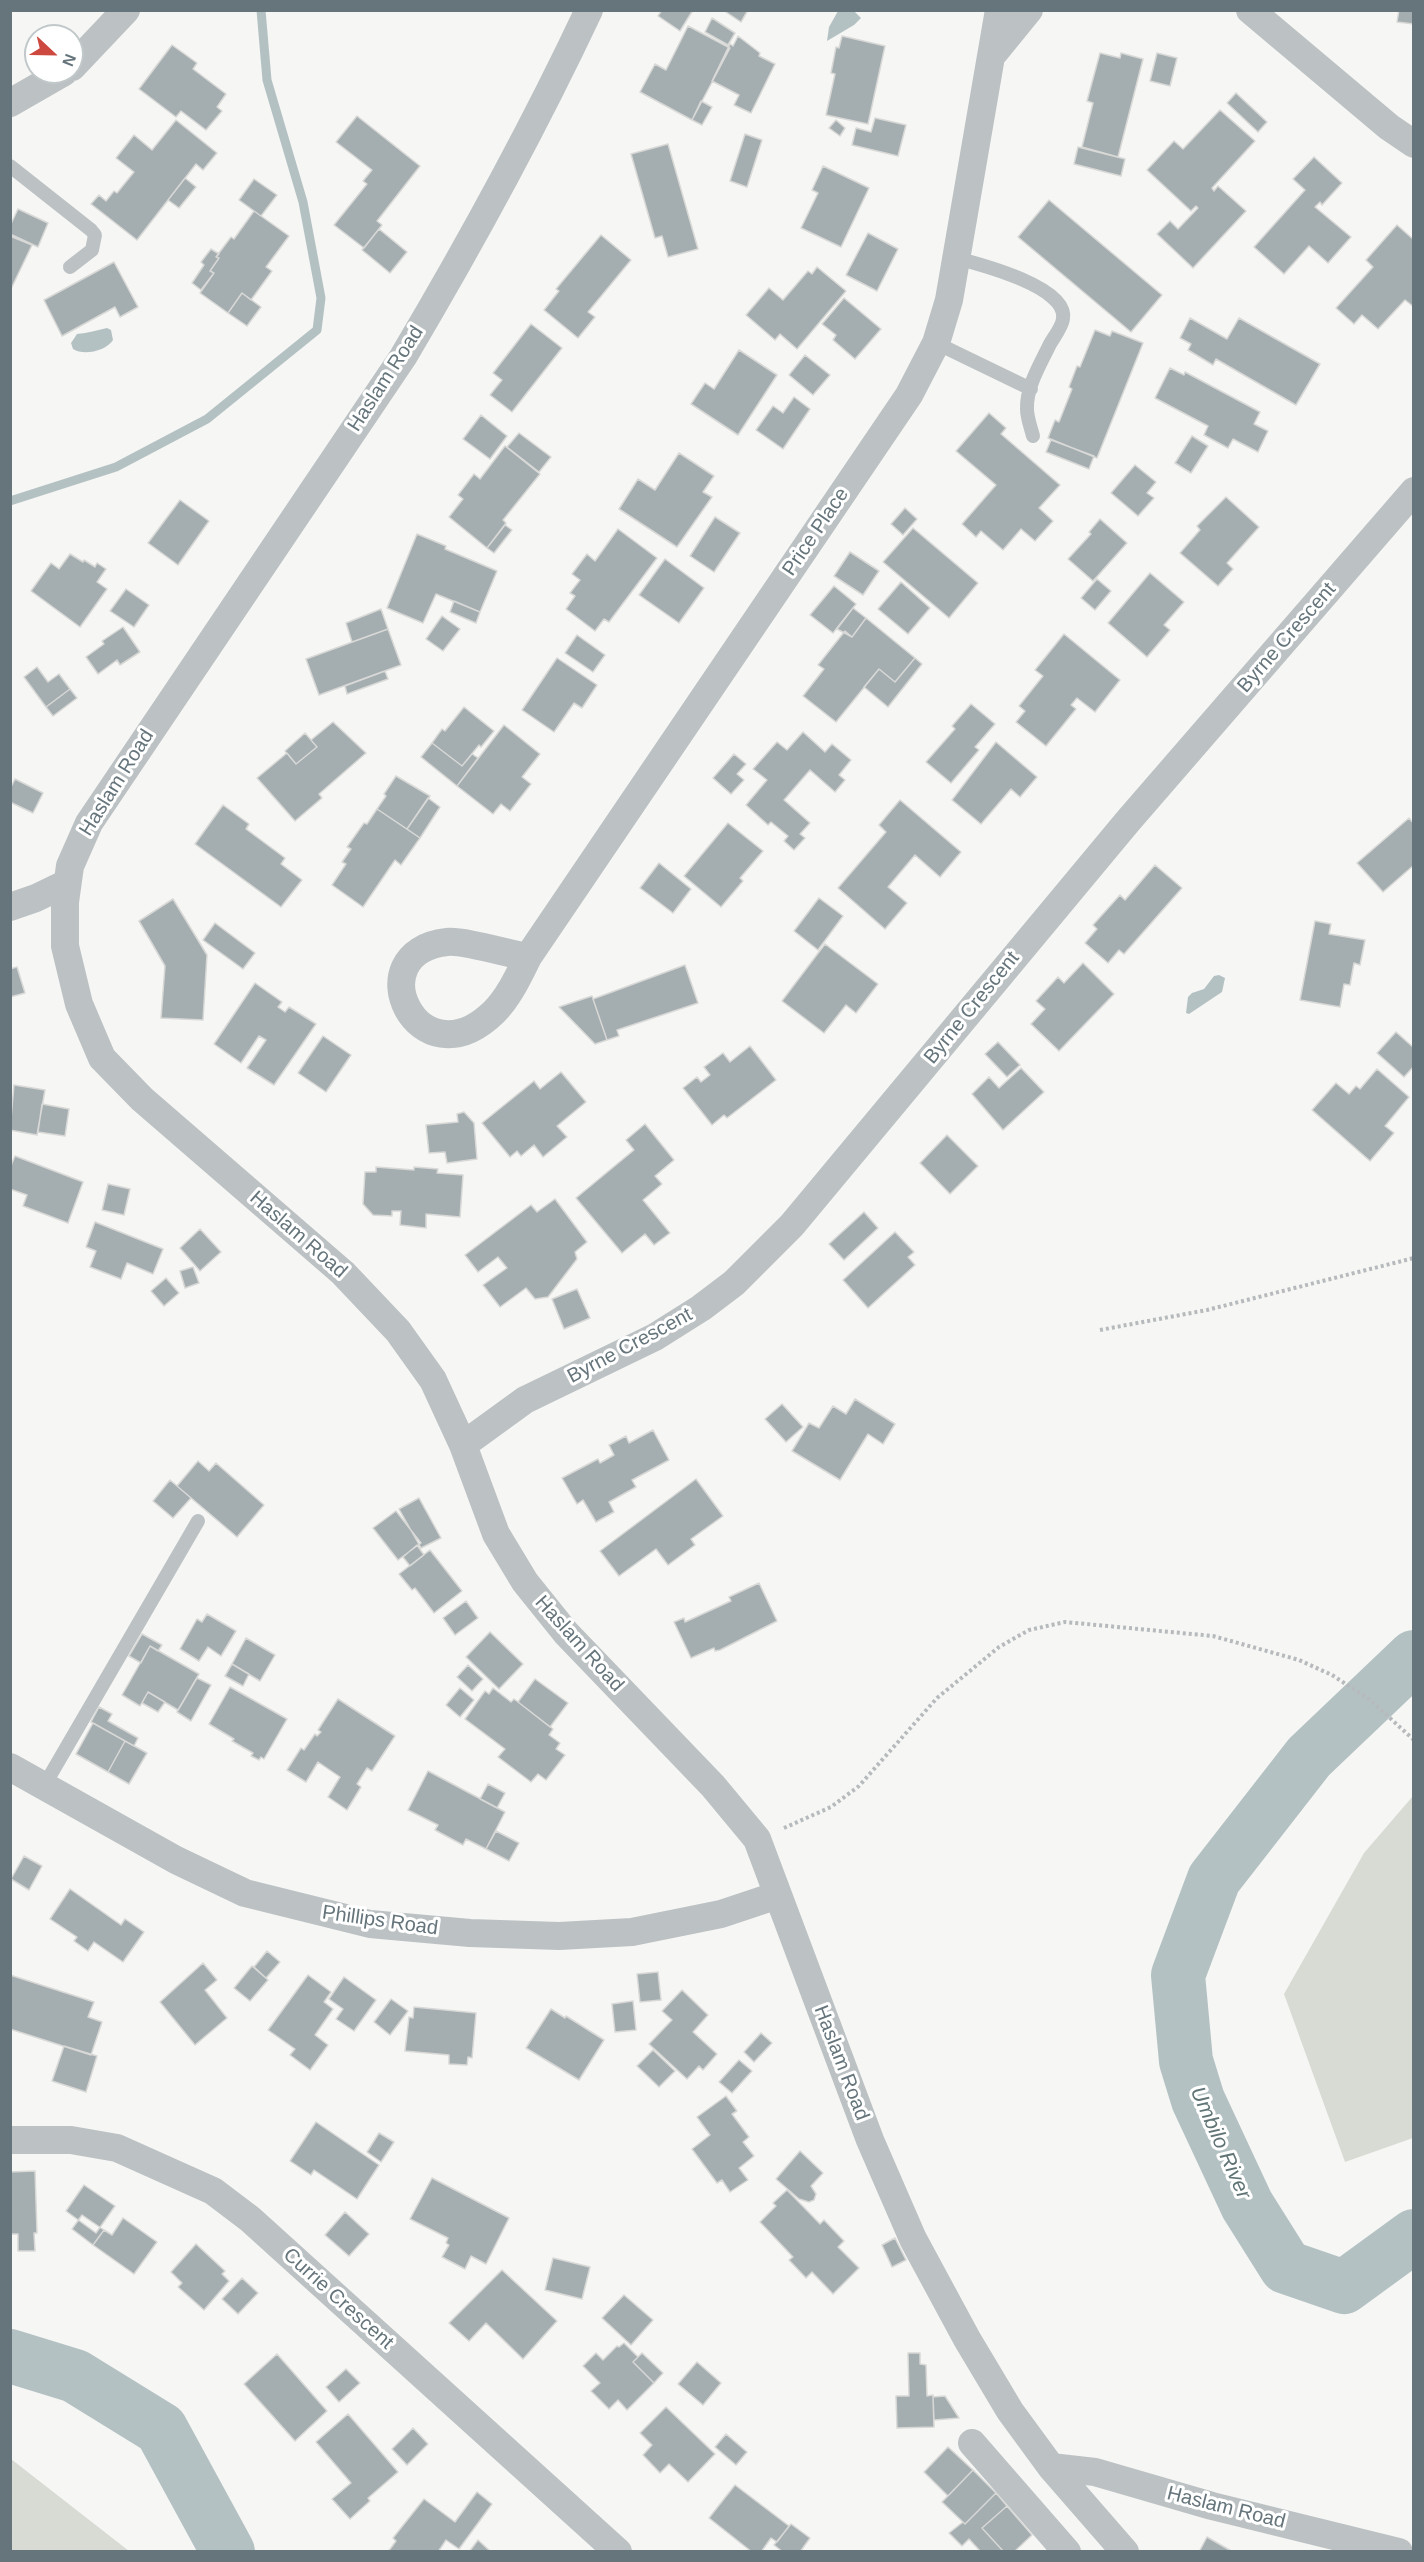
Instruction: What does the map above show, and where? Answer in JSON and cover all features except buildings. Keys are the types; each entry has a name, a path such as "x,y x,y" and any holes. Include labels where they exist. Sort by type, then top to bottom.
{"street":[{"path":"84,54 126,10"},
{"name":"Haslam Road","path":"589,10 546,101 449,279 403,357 110,788 89,823 70,866 65,946 80,1004 102,1058 141,1099 343,1273 398,1331 433,1380 463,1444 496,1534 525,1582 566,1633 713,1786 757,1839 870,2140 913,2239 967,2339 1010,2411 1051,2467 1125,2552"},
{"name":"Price Place","path":"528,957 909,395 936,343 949,300 999,10"},
{"name":"Price Place","path":"989,59 1029,10"},
{"path":"1250,10 1389,127 1413,144"},
{"path":"10,103 43,84"},
{"name":"Byrne Crescent","path":"463,1444 525,1400 655,1337 701,1308 734,1283 792,1225 1121,830 1413,491"},
{"path":"10,907 68,883"},
{"name":"Phillips Road","path":"10,1767 176,1860 245,1893 369,1924 470,1933 559,1936 621,1932 721,1914 778,1895"},
{"name":"Currie Crescent","path":"10,2140 71,2140 117,2148 213,2191 249,2219 618,2552"},
{"path":"972,2443 1067,2552"},
{"name":"Haslam Road","path":"1051,2467 1095,2472 1212,2506 1400,2552"}],"lane":[{"path":"10,165 91,230 95,236 92,250 70,267"},
{"path":"956,258 1003,271 1041,290 1056,300 1062,310 1063,319 1037,371 1031,389 1027,408 1034,436"},
{"path":"936,343 1031,389"},
{"path":"44,1786 198,1521"}],"path":[{"path":"1100,1330 1207,1310 1413,1258"},
{"path":"757,1839 831,1807 859,1786 937,1698 999,1647 1029,1630 1065,1622 1213,1636 1299,1660 1332,1675 1369,1700 1413,1740"}],"shaded area":[{"path":"838,11 854,11 861,18 854,25 827,41 829,27"},
{"path":"107,328 111,330 113,340 110,344 100,350 89,352 73,349 71,343 77,334"},
{"path":"1219,975 1225,978 1222,992 1189,1014 1186,1013 1188,997 1204,989 1214,976"},
{"path":"1413,1796 1413,2138 1345,2162 1284,1994 1364,1853"},
{"path":"11,2459 129,2551 11,2551"}],"waterway":[{"path":"10,501 116,467 207,419 317,330 321,298 303,202 267,80 261,10"},
{"name":"Umbilo River","path":"1414,1657 1309,1757 1214,1879 1178,1975 1186,2061 1198,2100 1247,2205 1286,2267 1344,2287 1414,2236"},
{"name":"Umbilo River","path":"10,2356 75,2376 161,2429 228,2552"}]}
